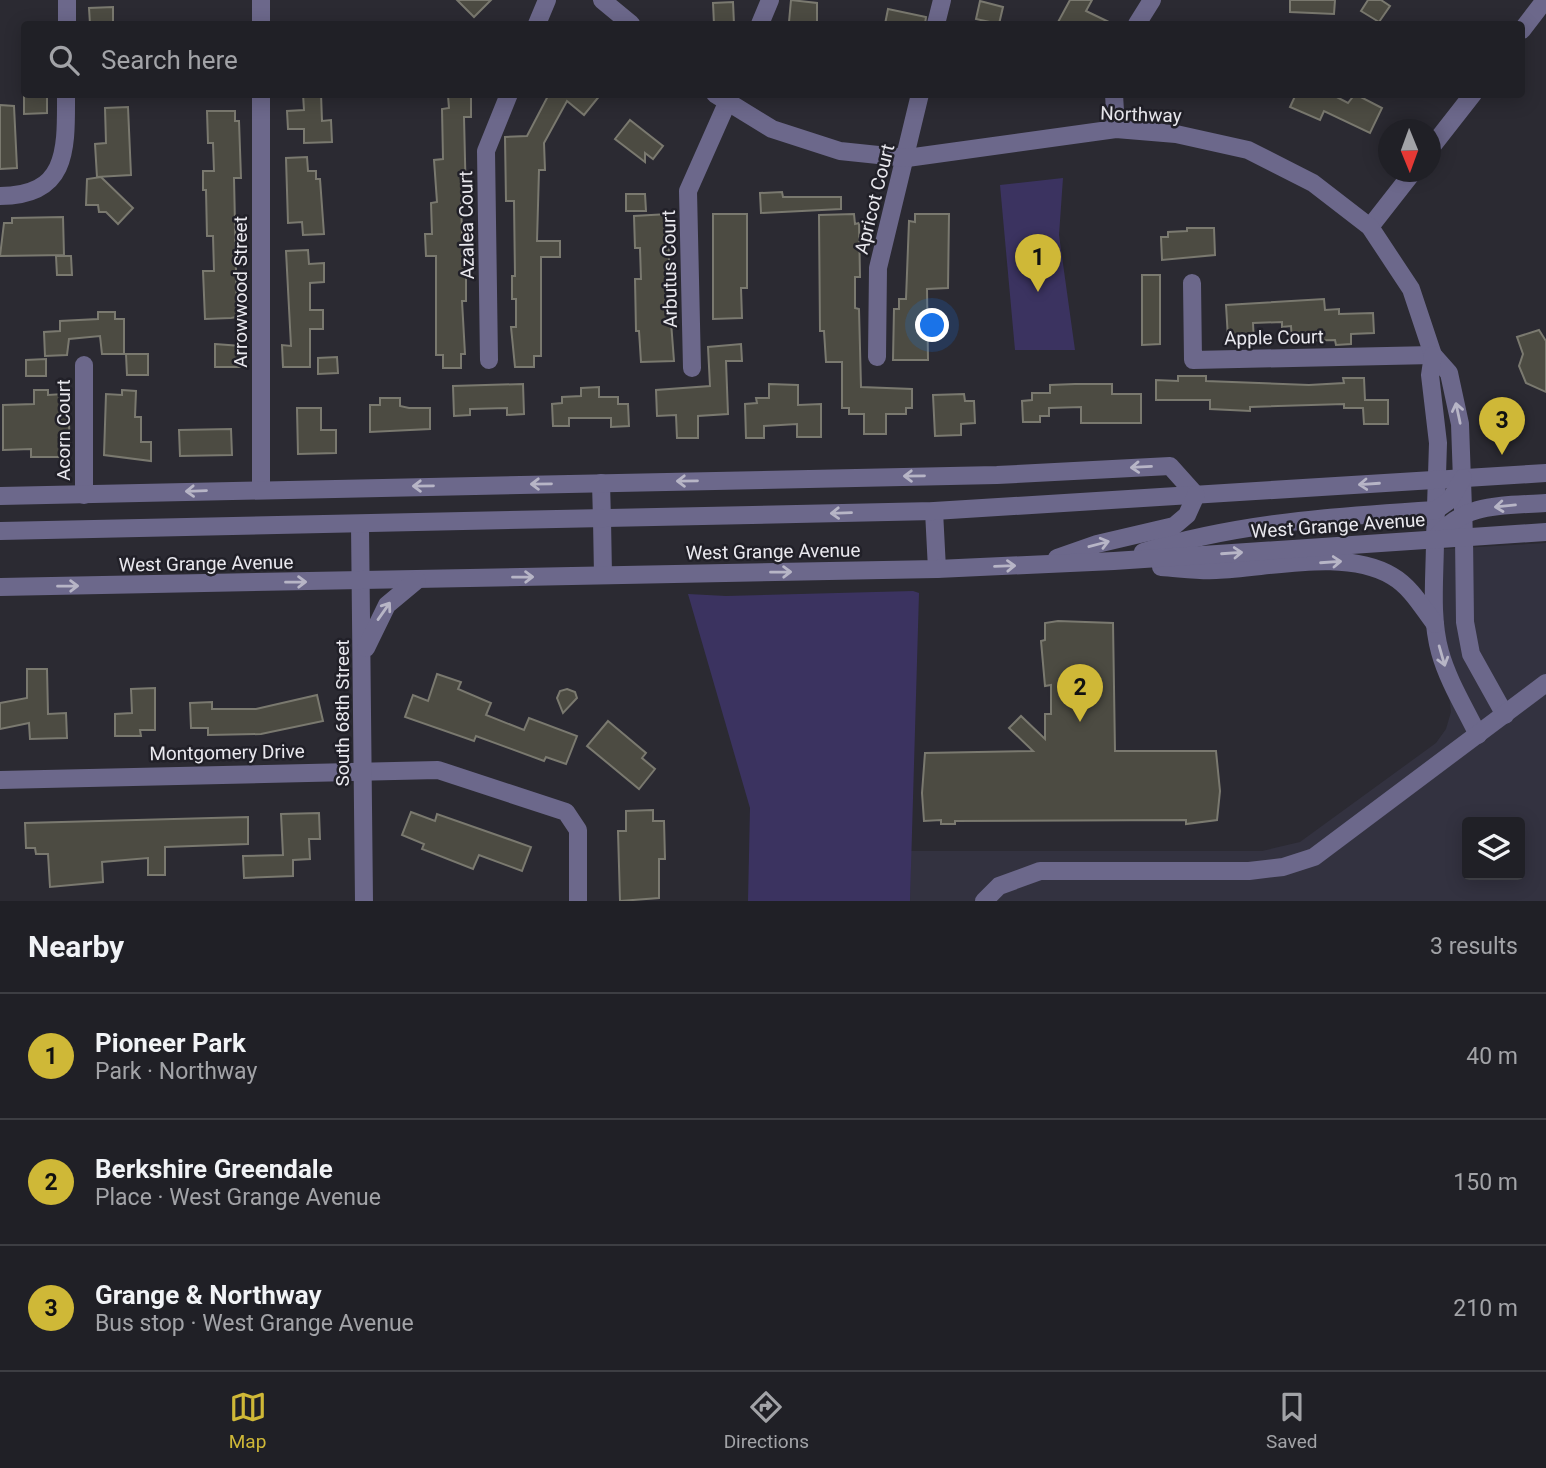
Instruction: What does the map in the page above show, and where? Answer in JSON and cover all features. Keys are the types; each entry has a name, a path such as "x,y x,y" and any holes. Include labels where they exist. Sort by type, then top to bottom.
{"street":[{"path":"67,0 67,21"},
{"path":"261,0 261,21"},
{"path":"538,21 547,0"},
{"path":"602,0 627,21"},
{"path":"761,21 770,0"},
{"path":"937,21 942,0"},
{"path":"1138,21 1152,0"},
{"path":"1525,25 1545,0"},
{"path":"0,197 36,192 57,172 63,160 66,138 66,98"},
{"name":"Arrowwood Street","path":"261,98 261,489"},
{"name":"Azalea Court","path":"489,360 486,151 507,98"},
{"name":"Northway","path":"724,98 772,129 840,151 907,158 1116,130 1176,134 1248,150 1313,183 1370,227 1411,289 1433,355 1449,373 1460,424 1465,622 1471,654 1505,715"},
{"name":"Arbutus Court","path":"691,368 688,191 724,98"},
{"name":"Apricot Court","path":"877,357 878,268 907,158 919,98"},
{"path":"1114,98 1116,130"},
{"path":"1441,135 1470,98"},
{"path":"1370,227 1405,182"},
{"name":"Apple Court","path":"1192,283 1193,360 1433,355"},
{"name":"Northway","path":"1433,355 1430,375 1438,443 1435,624"},
{"name":"Acorn Court","path":"84,365 84,495"},
{"path":"0,496 997,475 1170,466 1196,495 1186,516 1174,526 1097,544 1034,565"},
{"name":"West Grange Avenue","path":"0,531 934,511 1546,473"},
{"path":"1114,561 1182,540 1321,517 1436,510 1450,500 1463,478"},
{"path":"601,483 603,575"},
{"path":"1435,539 1448,522 1464,513 1502,506 1546,503"},
{"path":"934,511 936,569"},
{"name":"South 68th Street","path":"360,525 364,901"},
{"name":"West Grange Avenue","path":"0,587 936,569 1114,561 1546,532"},
{"path":"1092,562 1213,570 1349,561 1394,577 1409,588 1435,624 1446,671 1478,735"},
{"path":"363,654 387,605 418,579"},
{"path":"984,901 999,886 1040,871 1249,871 1283,867 1314,857 1546,683"},
{"name":"Montgomery Drive","path":"0,780 438,770 566,812 578,830 578,901"}],"shaded area":[{"path":"1063,178 1059,235 1075,350 1015,350 1000,185"},
{"path":"1546,543 1546,901 910,901 911,851 1262,851 1300,842 1436,743 1446,729 1451,712 1449,695 1428,637 1426,550"},
{"path":"919,593 910,901 748,901 750,808 688,594 726,596"}],"building":[{"path":"457,0 491,0 474,17"},
{"path":"791,0 817,3 817,21 789,21"},
{"path":"1070,0 1092,0 1086,11 1107,21 1059,21"},
{"path":"1290,0 1335,0 1334,14 1290,12"},
{"path":"1368,0 1381,0 1390,6 1380,21 1361,11"},
{"path":"980,1 1003,7 1000,21 976,19"},
{"path":"733,2 734,21 714,21 713,3"},
{"path":"113,7 113,21 90,21 89,8"},
{"path":"888,9 926,17 925,21 886,21"},
{"path":"24,98 47,98 47,113 24,114"},
{"path":"303,98 321,98 322,121 331,120 332,142 304,143 304,129 288,129 287,111 304,110"},
{"path":"448,98 471,98 471,117 464,117 466,201 461,201 462,233 469,233 470,247 466,248 466,301 462,301 465,354 461,354 461,368 443,368 443,355 436,355 436,256 426,256 425,234 432,234 431,203 437,202 434,160 443,159 442,109 449,108"},
{"path":"547,98 598,98 584,115 567,101 544,143 545,170 539,170 537,241 560,241 560,257 541,257 541,356 534,356 534,367 515,367 511,327 516,327 516,299 512,299 512,276 515,276 514,201 506,201 505,137 527,136"},
{"path":"1294,98 1339,98 1348,103 1352,98 1363,98 1382,108 1370,133 1324,111 1320,120 1290,107"},
{"path":"0,105 14,106 17,168 0,169"},
{"path":"128,107 131,175 97,177 95,144 106,143 105,108"},
{"path":"207,111 235,111 235,121 239,121 241,178 234,178 237,317 231,318 205,319 203,271 214,271 213,236 207,236 206,190 203,190 203,171 214,171 213,143 208,143"},
{"path":"630,120 663,146 653,159 645,153 645,162 615,139"},
{"path":"307,157 308,171 316,171 316,179 320,179 324,234 303,235 302,222 288,223 286,158"},
{"path":"101,177 133,208 118,224 106,212 99,212 98,205 86,205 87,179"},
{"path":"782,192 783,197 841,197 841,209 761,213 760,193"},
{"path":"626,194 645,194 646,211 626,211"},
{"path":"668,214 674,361 641,362 639,331 636,331 635,279 641,279 640,248 635,248 634,216"},
{"path":"713,214 747,214 747,288 741,288 742,318 713,319"},
{"path":"854,214 855,224 859,223 860,277 855,277 855,308 859,309 861,387 912,389 912,408 906,408 906,414 886,414 886,434 864,434 864,414 849,414 849,408 842,408 842,362 826,362 824,331 820,331 819,215"},
{"path":"915,214 949,214 948,288 927,289 928,360 893,360 894,309 899,309 899,299 906,299 909,221 915,222"},
{"path":"63,217 64,255 0,256 4,223 12,223 12,218"},
{"path":"1187,228 1214,228 1215,255 1162,260 1161,237 1168,237 1168,232 1187,231"},
{"path":"308,250 309,264 324,263 324,282 310,283 310,310 323,310 323,329 310,329 310,367 283,367 282,345 291,346 286,251"},
{"path":"56,256 71,256 72,275 57,275"},
{"path":"1142,275 1160,275 1160,344 1142,345"},
{"path":"1324,299 1325,310 1339,309 1339,314 1373,313 1374,333 1351,334 1351,344 1336,345 1335,340 1292,341 1291,326 1282,327 1282,322 1253,323 1254,343 1238,343 1238,337 1228,338 1226,305"},
{"path":"98,312 115,312 115,319 124,319 124,354 102,354 100,336 69,339 67,355 45,356 44,332 60,331 60,321 98,319"},
{"path":"1539,330 1546,341 1546,392 1526,383 1519,366 1523,354 1517,337"},
{"path":"215,344 241,346 241,367 215,367"},
{"path":"741,344 742,361 726,361 728,414 698,416 698,438 677,438 676,415 657,416 656,390 710,386 708,347"},
{"path":"126,354 148,354 148,375 127,375"},
{"path":"337,357 338,373 318,374 318,358"},
{"path":"46,359 46,376 26,376 26,360"},
{"path":"1178,376 1206,376 1206,381 1309,385 1344,383 1343,378 1364,378 1365,400 1388,400 1388,424 1364,424 1363,408 1344,408 1344,404 1250,407 1250,411 1210,409 1210,400 1156,400 1156,380 1178,381"},
{"path":"523,384 524,414 507,415 507,408 470,409 470,415 454,416 453,386"},
{"path":"769,384 798,385 798,405 821,404 821,437 797,437 797,424 764,426 764,438 746,438 745,404 757,403 756,398 769,398"},
{"path":"1112,384 1112,394 1141,394 1141,423 1081,423 1081,407 1049,408 1049,416 1040,416 1040,422 1023,422 1022,401 1032,400 1032,393 1050,393 1050,385"},
{"path":"599,387 599,397 618,397 618,404 628,404 629,426 611,427 611,418 569,418 569,426 553,426 552,404 562,403 562,397 581,396 581,388"},
{"path":"34,390 48,390 48,395 63,394 63,402 68,402 70,447 64,448 64,457 31,457 31,449 3,450 3,405 34,404"},
{"path":"122,390 136,391 135,417 141,417 141,442 151,442 151,461 104,455 106,394 122,395"},
{"path":"964,394 965,401 974,401 975,423 961,424 961,435 935,436 933,395"},
{"path":"380,398 400,398 400,406 409,408 430,408 430,429 370,432 370,405 380,405"},
{"path":"297,408 321,408 321,430 336,430 336,453 298,454"},
{"path":"231,429 232,455 180,456 179,430"},
{"path":"1045,623 1113,623 1115,751 1216,751 1220,791 1217,820 1186,824 1186,820 955,821 955,824 941,824 941,820 924,821 922,793 925,753 1033,751 1009,728 1021,716 1045,739 1045,714 1051,714 1051,685 1045,686 1041,641 1045,640"},
{"path":"27,669 47,669 48,714 66,713 67,738 30,739 29,723 0,729 0,703 27,698"},
{"path":"437,674 461,682 458,689 491,703 486,715 524,730 529,718 577,736 566,764 546,757 544,761 476,736 474,741 405,717 413,695 428,701"},
{"path":"155,688 155,730 140,730 141,736 115,736 115,714 132,713 131,689"},
{"path":"567,689 575,692 577,698 563,713 557,698 560,691"},
{"path":"317,695 323,721 261,734 208,735 208,728 191,728 190,703 212,702 212,709 256,709"},
{"path":"608,721 646,753 642,758 655,769 639,789 587,746"},
{"path":"653,810 653,821 664,821 665,859 659,859 659,898 620,901 618,831 626,831 626,811"},
{"path":"411,812 435,821 437,814 531,847 522,871 479,855 473,869 422,849 424,844 402,835"},
{"path":"319,813 320,839 309,839 310,859 293,860 293,876 244,878 243,856 283,855 281,814"},
{"path":"248,817 248,844 165,847 165,875 148,875 148,858 102,862 103,882 50,887 48,854 36,854 35,848 26,848 25,823"}],"place":[{"name":"Pioneer Park","path":"1038,292"},
{"name":"Grange & Northway","path":"1502,455"},
{"name":"Berkshire Greendale","path":"1080,722"}]}
